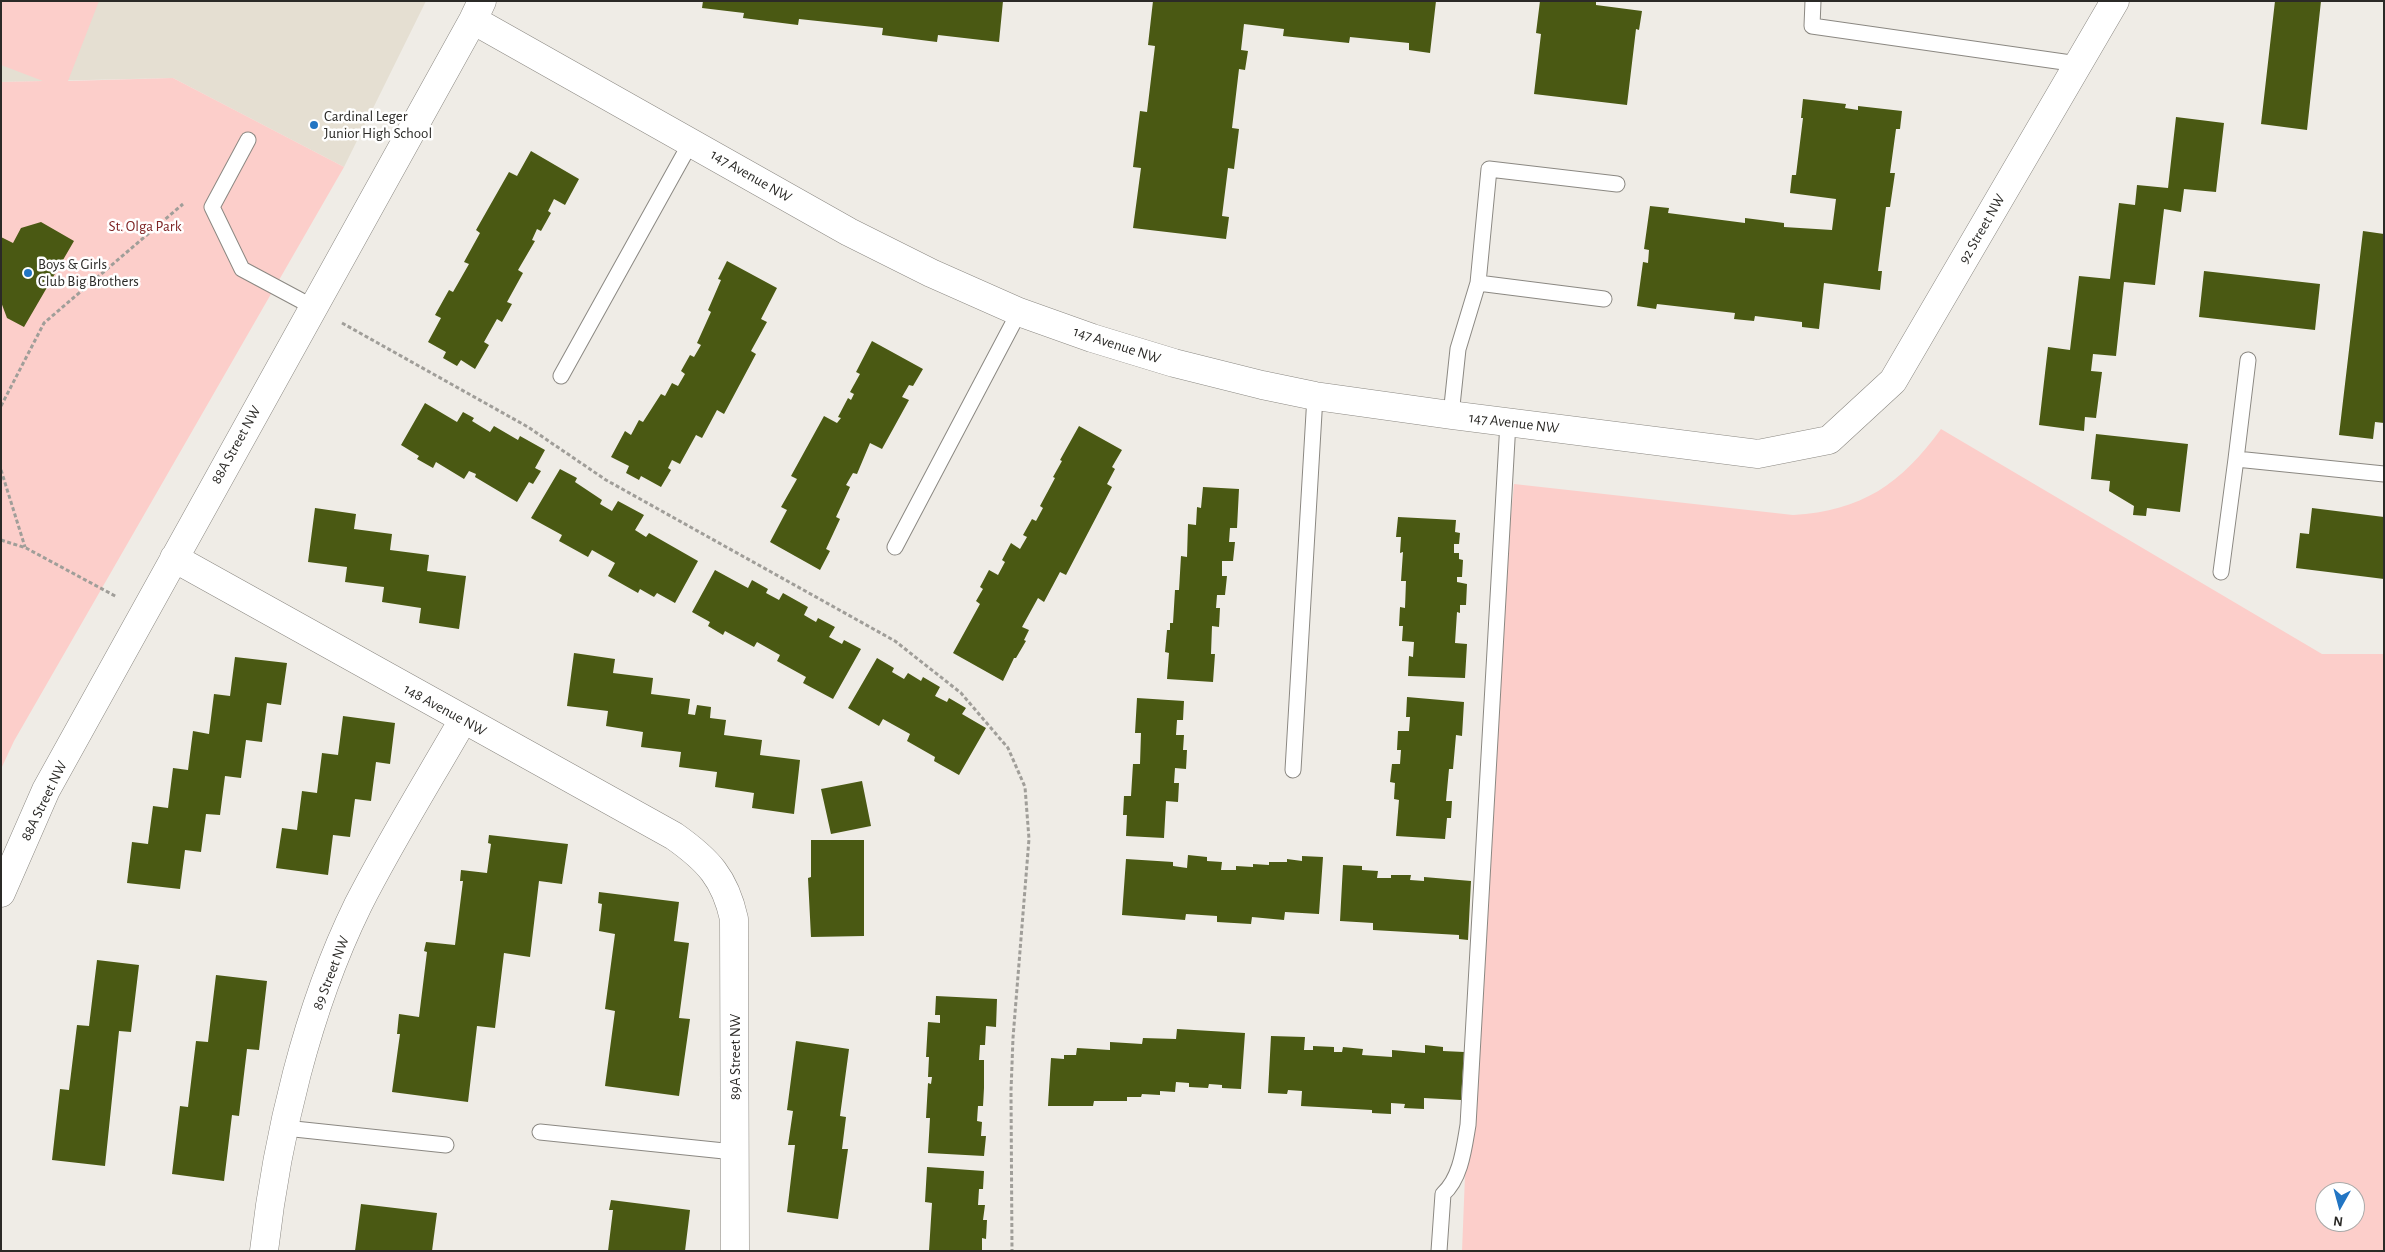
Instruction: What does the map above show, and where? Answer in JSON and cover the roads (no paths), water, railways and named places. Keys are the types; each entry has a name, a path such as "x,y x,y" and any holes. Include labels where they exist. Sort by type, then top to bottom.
{"street":[{"name":"92 Street NW","path":"1829,440 1893,381 2116,1"},
{"name":"147 Avenue NW","path":"478,11 691,142 849,232 931,273 1019,312 1092,338 1174,364 1262,385 1314,396 1451,415 1758,454 1829,440"},
{"name":"88A Street NW","path":"1,893 46,790 478,11"},
{"name":"148 Avenue NW","path":"174,558 674,836 696,852 712,868"},
{"name":"89 Street NW","path":"264,1251 285,1128 304,1050 338,951 359,904 463,720"},
{"name":"89A Street NW","path":"712,868 726,891 734,919 735,1251"}],"lane":[{"path":"1813,1 1812,26 2078,64"},
{"path":"248,140 212,206 242,269 313,307"},
{"path":"561,376 691,142"},
{"path":"1451,415 1458,348 1478,283 1489,169 1617,184"},
{"path":"1478,283 1604,299"},
{"path":"895,547 1019,312"},
{"path":"2221,572 2248,360"},
{"path":"1293,770 1314,396"},
{"path":"1439,1251 1443,1194 1450,1187 1458,1170 1468,1125 1508,422"},
{"path":"2236,459 2384,474"},
{"path":"285,1128 446,1145"},
{"path":"540,1132 734,1152"}],"place":[{"name":"Cardinal Leger Junior High School","path":"314,125"},
{"name":"Boys & Girls Club Big Brothers","path":"28,273"}],"park label":[{"name":"St. Olga Park","path":"145,226"}]}
